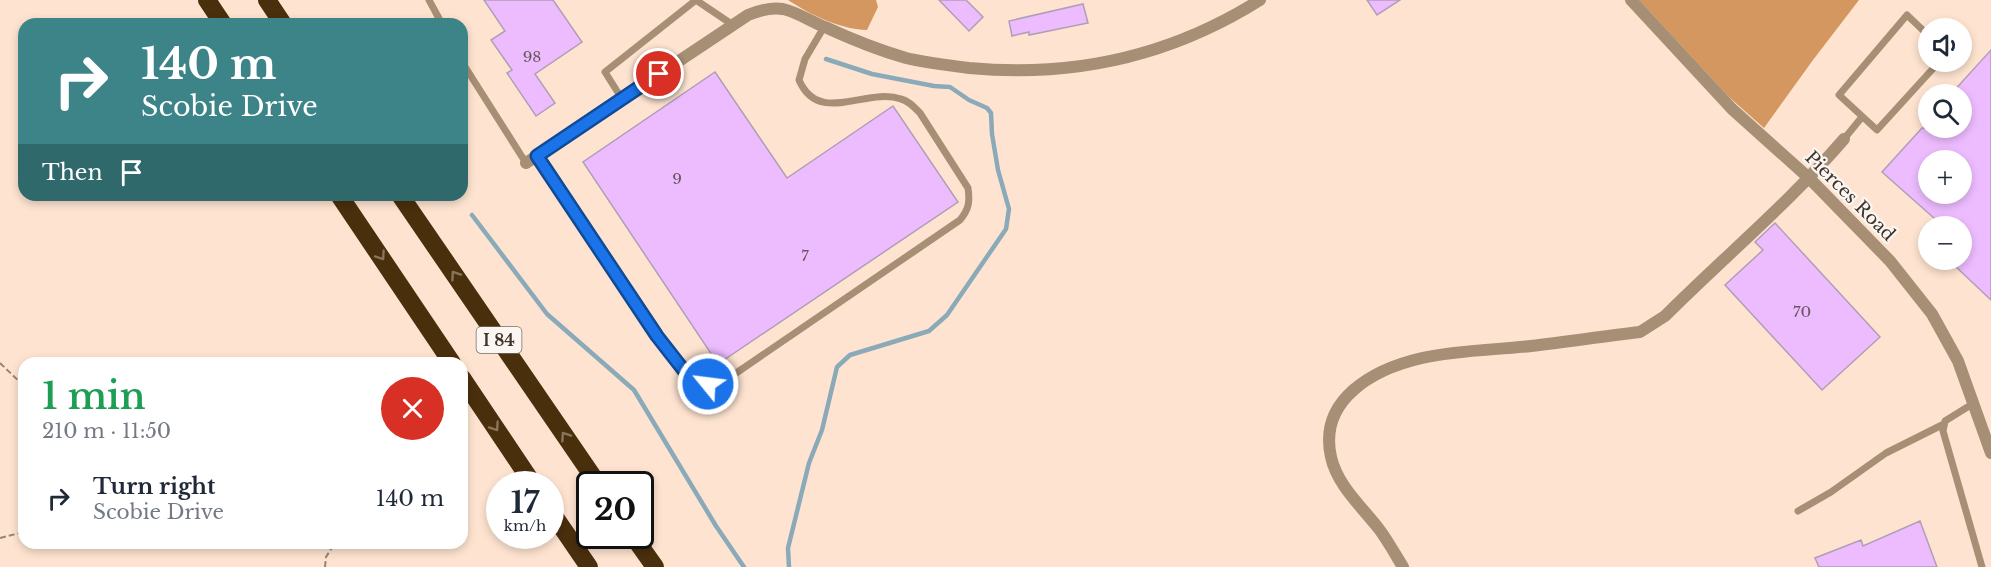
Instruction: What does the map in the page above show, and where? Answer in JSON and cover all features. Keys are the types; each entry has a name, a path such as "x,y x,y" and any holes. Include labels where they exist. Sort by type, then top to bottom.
{"highway":[{"path":"207,0 219,18"},
{"path":"267,0 279,18"},
{"name":"I 84","path":"343,201 448,357"},
{"name":"I 84","path":"404,201 589,471"},
{"path":"468,387 524,471"},
{"path":"564,530 589,567"},
{"path":"642,549 655,567"}],"street":[{"path":"532,160 733,24 748,15 771,8 785,9 854,40 905,58 932,64 997,70 1052,71 1112,62 1146,53 1198,34 1260,0"},
{"name":"Pierces Road","path":"1631,0 1732,109 1810,179 1890,261 1932,314 1958,361 1991,453"},
{"path":"1403,567 1380,530 1348,491 1331,459 1329,427 1342,401 1355,388 1380,373 1420,358 1453,352 1532,346 1640,332 1665,316 1810,179 1844,139"}],"lane":[{"path":"429,0 439,18"},
{"path":"622,99 605,72 695,0 733,24"},
{"path":"1918,26 1907,15 1839,94 1877,130 1929,72"},
{"path":"468,70 657,336 689,377 699,382 717,383 726,380 960,220 967,212 970,201 968,189 920,113 910,103 901,98 890,97 838,103 815,101 804,91 799,80 805,59 824,27"},
{"path":"1844,139 1862,117"},
{"path":"1798,511 1831,492 1886,453 1944,424 1945,421 1974,403"},
{"path":"1944,424 1943,430 1982,567"}],"path":[{"path":"0,363 18,380"},
{"path":"0,538 18,534"},
{"path":"325,567 326,557 331,549"}],"shaded area":[{"path":"788,0 876,0 878,7 867,30 846,27 826,20"},
{"path":"1639,0 1859,0 1764,128 1729,97"}],"building":[{"path":"484,0 553,0 582,42 535,74 555,103 536,116 507,73 512,70 491,40 505,31"},
{"path":"939,0 966,0 983,17 969,31"},
{"path":"1367,0 1400,0 1377,15"},
{"path":"1083,4 1088,23 1029,35 1029,32 1012,36 1009,21"},
{"path":"1991,50 1991,300 1959,270 1972,270 1972,216 1932,216 1918,204 1972,204 1972,150 1918,150 1918,204 1882,172 1918,132 1918,138 1972,138 1972,84 1960,84"},
{"path":"715,72 787,178 893,106 958,202 718,364 583,162"},
{"path":"1775,223 1880,337 1822,390 1725,285 1763,250 1755,242"},
{"path":"1920,521 1937,567 1819,567 1815,558 1861,540 1863,546"}],"waterway":[{"path":"789,567 788,548 809,463 822,430 837,367 850,355 929,331 947,315 1006,229 1009,209 998,170 991,113 987,108 969,100 950,87 872,74 826,59"},
{"path":"472,215 547,314 634,390 716,526 744,567"}],"route":[{"path":"659,74 537,156 657,336 689,377 708,384"}]}
